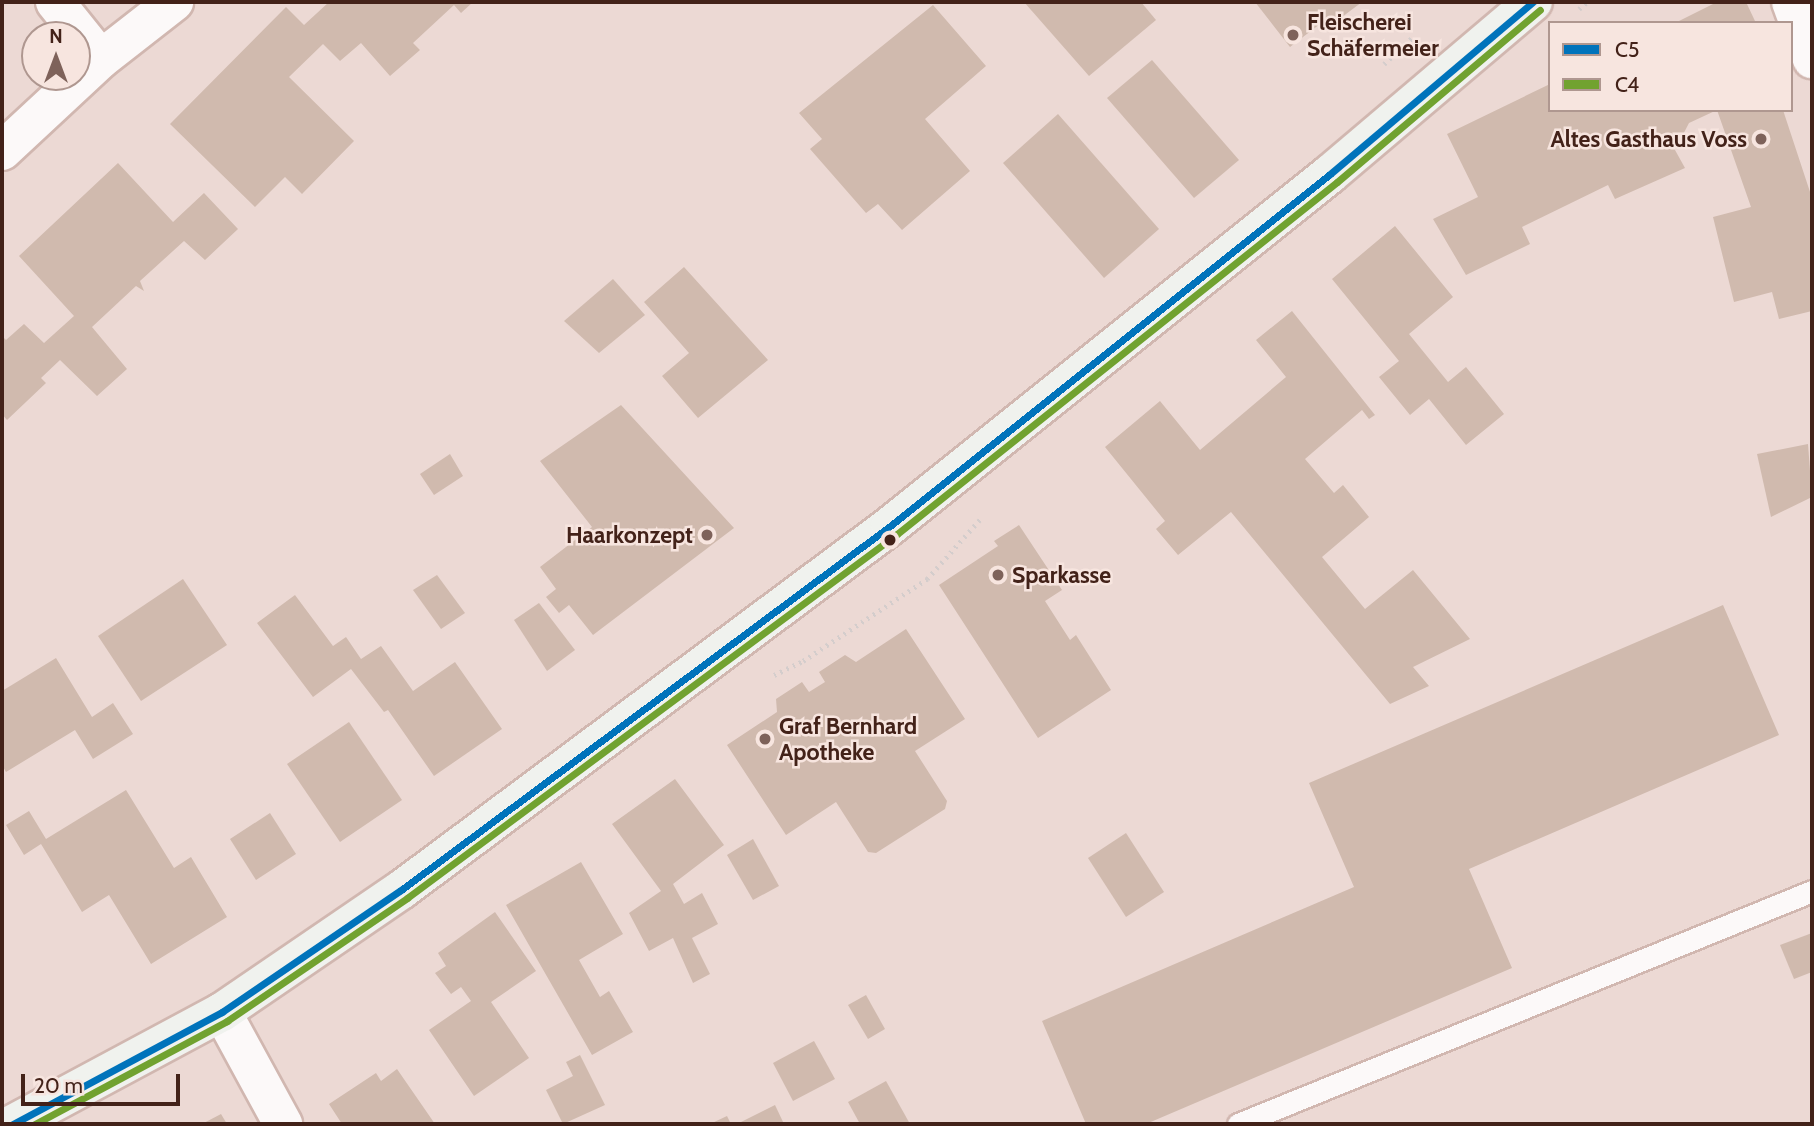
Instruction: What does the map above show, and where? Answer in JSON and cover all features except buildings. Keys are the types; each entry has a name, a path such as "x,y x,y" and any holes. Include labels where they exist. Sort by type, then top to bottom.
{"main road":[{"path":"13,1124 222,1012 401,890 890,526 1330,174 1527,4"}],"street":[{"path":"55,2 101,59"},
{"path":"2,151 101,59 174,2"},
{"path":"1791,2 1812,59"},
{"path":"222,1012 283,1124"}],"lane":[{"path":"1238,1124 1812,891"}],"transit line":[{"name":"C5","path":"13,1124 222,1012 401,890 890,526 1330,174 1533,2"},
{"name":"C4","path":"35,1124 227,1021 407,898 897,534 1337,182 1540,10"}],"place":[{"name":"Fleischerei Schäfermeier","path":"1293,35"},
{"name":"Altes Gasthaus Voss","path":"1761,139"},
{"name":"Haarkonzept","path":"707,535"},
{"name":"Sparkasse","path":"998,575"},
{"name":"Graf Bernhard Apotheke","path":"765,739"}]}
